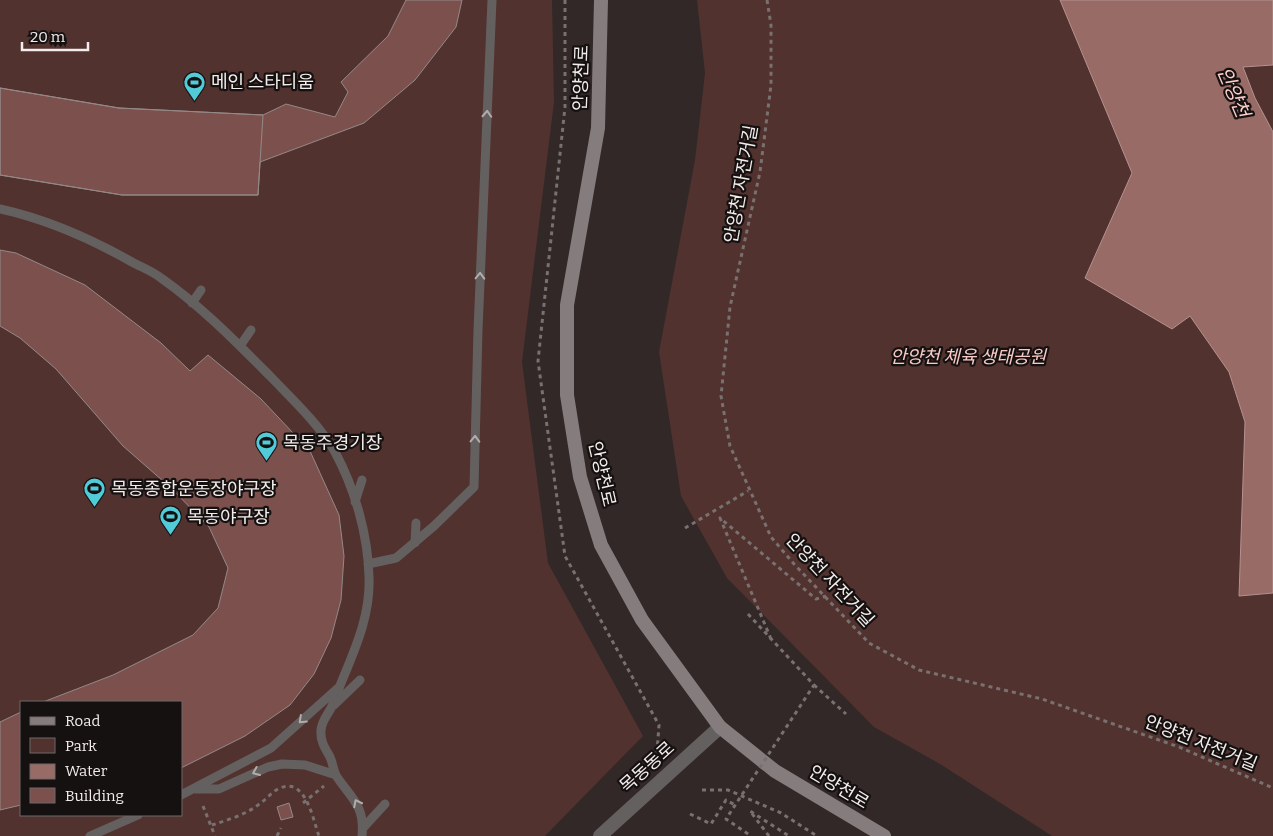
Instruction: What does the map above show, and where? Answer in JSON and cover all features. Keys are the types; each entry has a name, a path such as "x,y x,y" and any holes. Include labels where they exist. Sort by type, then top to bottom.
{"main road":[{"name":"안양천로","path":"601,0 598,128 567,305 568,404 580,477 601,545 642,620 720,727 775,771 884,836"}],"street":[{"name":"목동동로","path":"600,836 720,727"}],"lane":[{"path":"368,564 396,558 460,503 474,487 478,330 492,0"},
{"path":"0,209 40,221 88,240 160,277 192,302 240,346 302,409 334,452 355,502 365,539 370,578 367,611 358,644 338,688 332,707"},
{"path":"192,302 201,290"},
{"path":"240,346 252,330"},
{"path":"355,502 362,480"},
{"path":"415,543 416,523"},
{"path":"360,680 332,707 323,719 321,740 336,775 353,796 360,809 362,832"},
{"path":"182,795 271,748 338,688"},
{"path":"195,789 219,789 268,767 282,764 305,765 336,775"},
{"path":"362,832 385,804"},
{"path":"90,836 136,816"}],"path":[{"name":"안양천 자전거길","path":"767,0 771,25 771,85 760,172 730,307 721,396 730,446 748,491 771,537 869,643 919,670 1042,699 1178,747 1273,788"},
{"path":"685,528 748,491"},
{"path":"771,639 720,518 816,599 826,596"},
{"path":"748,614 814,685 846,714"},
{"path":"751,836 726,819 814,685"},
{"path":"305,802 326,784"},
{"path":"212,825 244,814 282,787 292,787 300,791 319,836"},
{"path":"702,790 728,790 781,813 817,836"},
{"path":"690,814 711,824 726,800 735,805"},
{"path":"203,806 216,836"},
{"path":"769,836 750,811 790,836"},
{"path":"277,836 281,828"}],"green space":[{"name":"목동주경기장","path":"0,0 552,0 554,102 522,362 548,563 643,736 545,836 0,836"},
{"name":"안양천 체육 생태공원","path":"697,0 1273,0 1273,836 1052,836 940,764 874,727 727,578 681,496 659,352 695,160 705,73"}],"water":[{"name":"안양천","path":"1060,0 1273,0 1273,65 1243,67 1255,98 1273,132 1273,593 1239,596 1245,422 1229,372 1190,316 1172,329 1085,278 1132,173"}],"building":[{"path":"406,0 462,0 456,27 415,80 364,123 260,162 258,195 122,195 0,175 0,88 119,108 263,115 286,104 335,117 348,92 341,82 388,36"},
{"path":"0,88 119,108 263,115 258,195 122,195 0,175"},
{"path":"0,250 16,253 85,285 161,343 190,371 208,355 261,399 310,451 339,515 344,556 341,600 331,638 314,674 290,705 245,736 182,768 182,701 46,701 113,675 193,635 218,608 228,568 209,527 171,488 123,446 56,369 20,338 0,326"},
{"path":"20,712 20,805 0,810 0,722"},
{"path":"289,803 293,817 281,820 277,807"}],"place":[{"name":"메인 스타디움","path":"195,101"},
{"name":"목동주경기장","path":"267,462"},
{"name":"목동종합운동장야구장","path":"95,508"},
{"name":"목동야구장","path":"171,536"}]}
